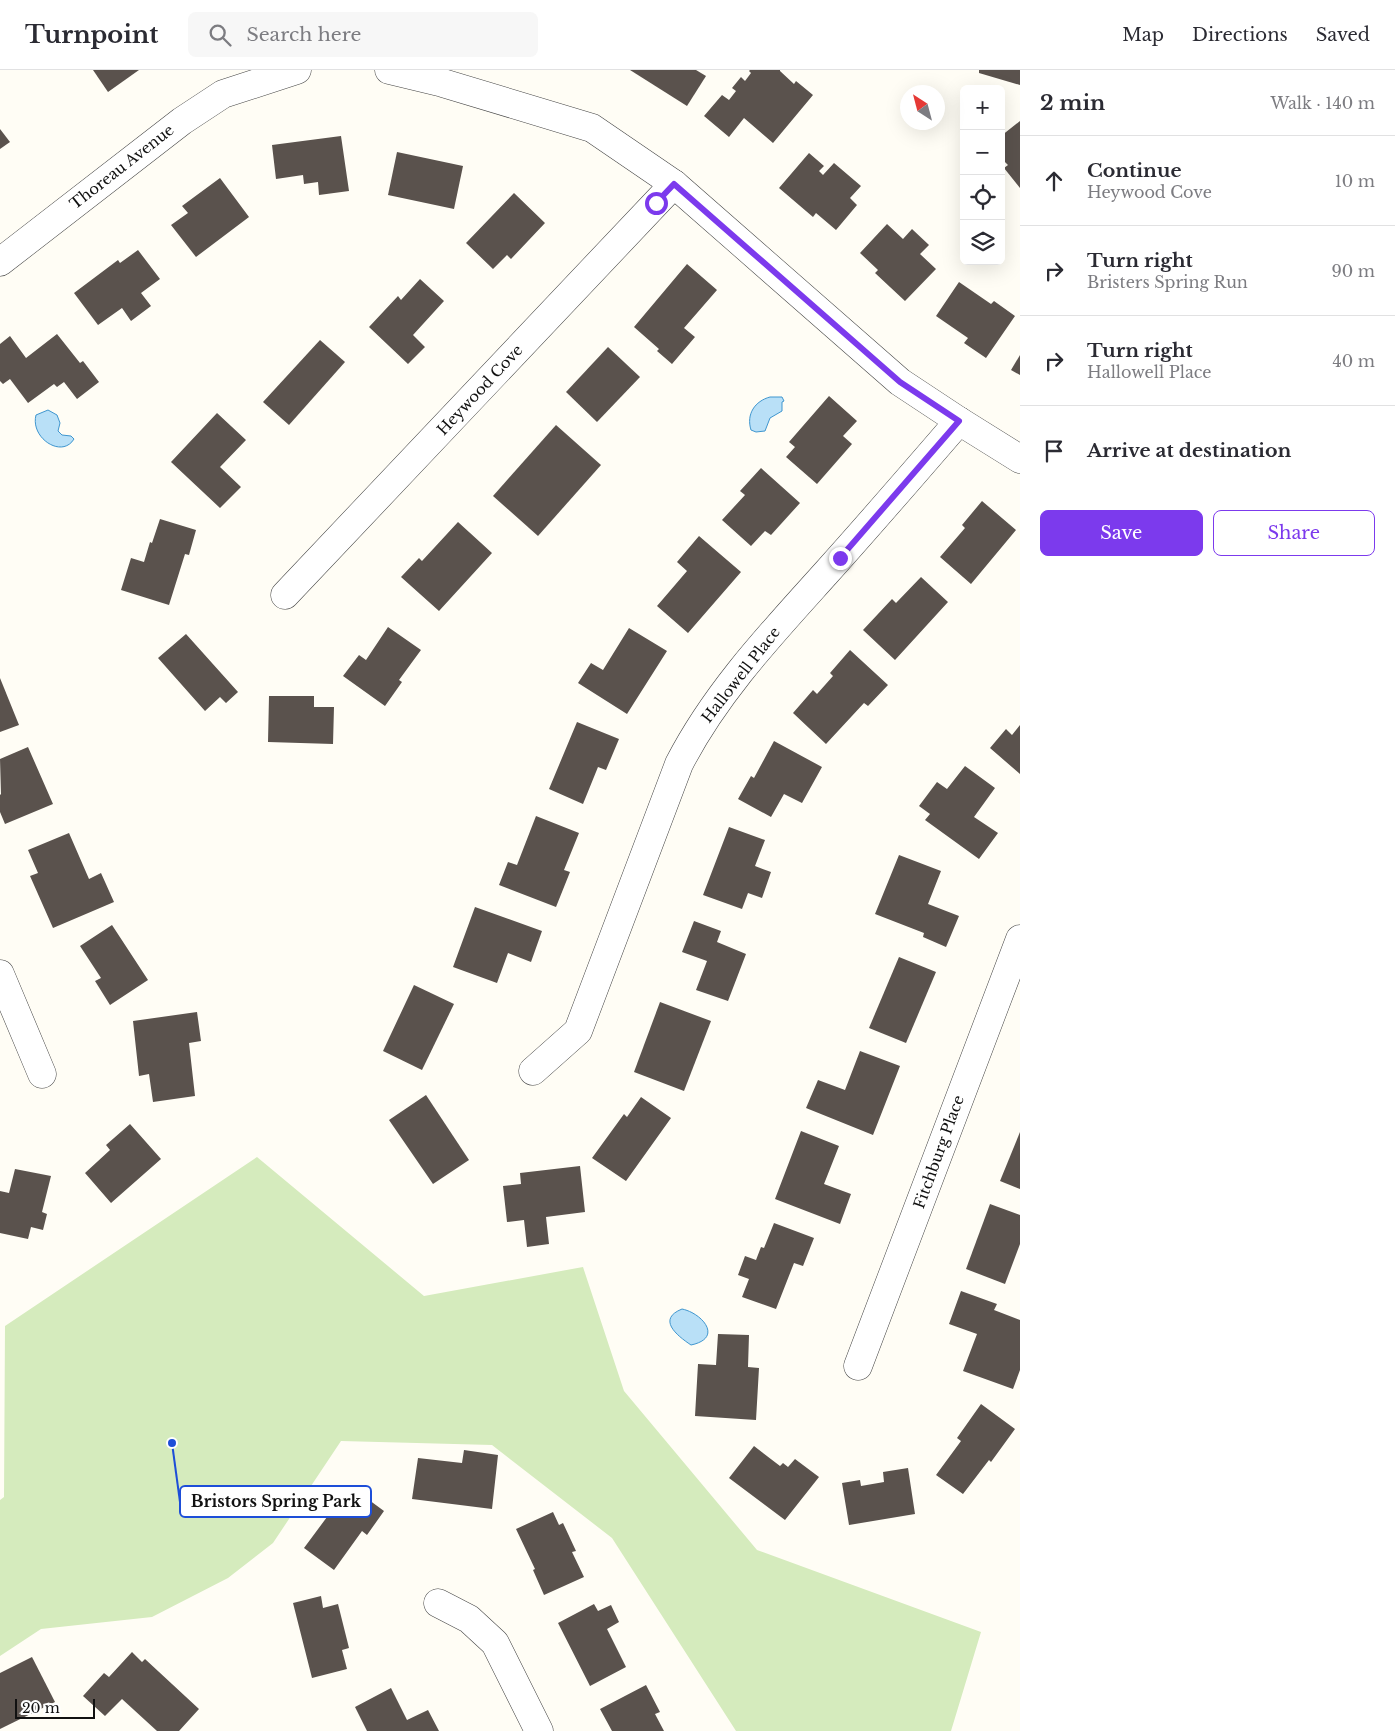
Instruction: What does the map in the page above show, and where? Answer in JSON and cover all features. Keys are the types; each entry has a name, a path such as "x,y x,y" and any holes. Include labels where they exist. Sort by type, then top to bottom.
{"street":[{"name":"Thoreau Avenue","path":"0,262 182,121 248,77 297,70"},
{"path":"389,70 471,80 592,128 674,184 900,382 1020,459"},
{"name":"Heywood Cove","path":"285,595 674,184"},
{"name":"Hallowell Place","path":"533,1071 578,1031 679,764 692,738 712,708 753,656 959,421"},
{"name":"Fitchburg Place","path":"858,1366 1020,939"},
{"path":"0,974 42,1074"},
{"path":"438,1603 469,1619 495,1643 539,1731"}],"green space":[{"path":"257,1157 424,1296 583,1267 624,1391 757,1550 981,1632 951,1731 736,1731 612,1538 492,1445 341,1441 273,1543 228,1578 152,1617 41,1629 0,1656 0,1500 4,1497 5,1326"}],"water":[{"path":"770,397 782,397 784,401 782,402 782,411 770,418 765,431 756,432 751,430 750,419 753,409 760,402"},
{"path":"48,410 57,415 60,423 58,431 62,435 71,436 74,439 69,445 55,446 42,438 35,423 36,415"},
{"path":"682,1309 696,1315 706,1326 708,1332 701,1342 691,1345 680,1337 672,1327 671,1317"}],"building":[{"path":"93,70 139,70 108,92"},
{"path":"630,70 696,70 706,76 687,106"},
{"path":"750,70 780,70 794,84 796,81 813,95 773,143 744,118 729,137 704,116 722,95 729,100 736,91 732,88 741,77 745,81 751,73"},
{"path":"979,70 1020,70 1020,85 979,73"},
{"path":"1020,121 1020,188 1005,169 1008,165 1005,162 1005,133"},
{"path":"0,129 10,142 0,149"},
{"path":"341,136 349,191 319,195 318,182 304,184 303,175 276,179 272,145"},
{"path":"397,152 463,166 454,209 388,195"},
{"path":"809,153 824,166 819,171 823,175 834,163 861,186 850,198 857,205 836,230 816,213 813,217 779,188"},
{"path":"220,178 249,217 196,257 171,225 188,213 182,206"},
{"path":"514,193 545,223 511,259 507,255 493,269 466,243"},
{"path":"887,224 903,239 912,229 929,245 920,254 936,269 905,301 875,273 878,270 860,253"},
{"path":"138,250 160,279 141,293 151,306 131,321 122,308 98,325 74,293 118,260 120,263"},
{"path":"687,264 717,290 684,328 695,337 672,364 657,351 659,349 634,327"},
{"path":"420,279 444,301 413,335 425,347 408,364 369,327 398,296 401,300"},
{"path":"959,282 991,304 994,301 1015,316 986,358 964,343 968,338 936,316"},
{"path":"57,334 80,363 83,361 99,382 77,399 64,382 57,387 54,384 28,403 10,379 3,384 0,381 0,344 10,336 26,358"},
{"path":"320,340 345,362 289,425 263,402"},
{"path":"608,347 640,377 597,422 566,392"},
{"path":"1020,355 1020,375 1011,370"},
{"path":"829,396 857,421 843,436 852,444 817,484 786,457 795,447 789,442"},
{"path":"217,413 246,440 220,467 241,487 220,508 171,462"},
{"path":"556,425 601,465 538,536 493,496"},
{"path":"761,468 800,503 771,535 765,531 751,546 722,520 745,495 740,491"},
{"path":"982,501 1016,530 971,584 940,557 965,528 962,525"},
{"path":"160,519 196,530 189,555 185,554 169,605 121,590 131,558 144,562"},
{"path":"458,522 492,553 439,611 401,577 419,558 422,561"},
{"path":"699,536 741,572 688,633 657,606 687,571 677,562"},
{"path":"921,577 948,602 895,660 863,630 892,599 896,603"},
{"path":"388,627 421,650 399,680 402,682 385,706 343,676 359,655 366,660"},
{"path":"629,628 667,651 627,714 578,683 591,663 603,670"},
{"path":"186,634 238,692 226,703 220,697 205,711 158,658"},
{"path":"850,650 888,685 868,706 864,703 826,744 793,713 813,690 817,694 833,676 830,673"},
{"path":"0,678 19,725 0,732"},
{"path":"269,696 314,696 314,707 334,707 333,744 268,742"},
{"path":"577,722 619,739 606,770 598,767 583,804 549,789"},
{"path":"1020,725 1020,774 990,748 1006,729 1012,735"},
{"path":"774,741 822,767 802,803 784,794 771,817 738,799 751,776 754,778"},
{"path":"28,747 53,804 5,824 0,812 0,759"},
{"path":"965,766 995,788 974,817 998,833 979,859 925,820 930,814 919,806 937,782 947,789"},
{"path":"536,816 579,833 564,870 570,872 556,907 499,885 508,862 517,865"},
{"path":"729,827 765,840 755,866 771,872 762,898 748,893 742,909 703,895"},
{"path":"69,833 89,879 101,873 114,902 53,928 30,876 38,873 28,850"},
{"path":"899,855 941,871 928,904 959,916 946,947 923,937 924,933 875,914"},
{"path":"475,907 542,931 531,962 508,953 497,983 453,967"},
{"path":"694,921 721,931 717,942 746,954 728,1001 696,990 707,961 682,952"},
{"path":"112,925 148,980 110,1005 95,981 101,978 80,946"},
{"path":"899,957 936,972 906,1043 869,1028"},
{"path":"414,985 454,1004 422,1070 383,1051"},
{"path":"660,1002 711,1021 684,1091 634,1072"},
{"path":"197,1012 201,1041 189,1043 195,1096 153,1102 149,1074 139,1076 133,1021"},
{"path":"860,1051 900,1066 873,1135 806,1108 818,1080 845,1090"},
{"path":"426,1095 469,1160 433,1184 389,1120"},
{"path":"641,1097 671,1118 626,1181 592,1158 624,1114 627,1117"},
{"path":"130,1124 161,1159 111,1203 85,1173 110,1150 106,1145"},
{"path":"801,1131 839,1146 824,1184 851,1194 840,1224 775,1199"},
{"path":"1020,1132 1020,1189 1000,1181"},
{"path":"580,1166 585,1212 546,1217 549,1244 527,1247 524,1220 507,1222 503,1186 521,1184 520,1173"},
{"path":"15,1169 51,1176 42,1212 47,1214 43,1230 31,1227 28,1239 0,1233 0,1191 9,1193"},
{"path":"990,1204 1020,1215 1020,1244 1005,1284 966,1269"},
{"path":"774,1223 814,1238 803,1266 794,1263 776,1309 742,1297 749,1279 738,1275 745,1256 756,1260 761,1247 764,1248"},
{"path":"961,1291 997,1304 994,1310 1020,1320 1020,1370 1013,1389 963,1371 977,1334 949,1324"},
{"path":"718,1334 749,1335 748,1367 759,1368 756,1420 695,1416 698,1364 716,1365"},
{"path":"981,1404 1015,1429 991,1462 989,1460 963,1494 936,1475 961,1441 957,1438"},
{"path":"754,1446 780,1466 783,1463 788,1467 795,1459 819,1477 785,1520 729,1478"},
{"path":"464,1450 498,1455 492,1509 412,1499 418,1458 462,1463"},
{"path":"908,1468 915,1514 849,1525 842,1483 860,1480 861,1486 884,1482 883,1472"},
{"path":"350,1486 384,1511 367,1535 362,1531 334,1570 304,1548"},
{"path":"553,1512 559,1525 563,1523 576,1551 572,1552 584,1577 544,1595 533,1570 535,1569 516,1529"},
{"path":"321,1596 323,1608 338,1604 349,1648 342,1650 347,1669 312,1678 293,1603"},
{"path":"594,1604 598,1611 611,1605 619,1622 607,1629 626,1667 590,1686 558,1623"},
{"path":"132,1652 142,1662 145,1659 199,1709 179,1731 157,1731 122,1699 105,1716 83,1696 104,1673 109,1677"},
{"path":"32,1657 55,1702 0,1729 0,1673"},
{"path":"646,1685 660,1712 655,1714 664,1731 612,1731 600,1709"},
{"path":"391,1688 407,1720 428,1710 439,1731 367,1731 355,1707"}],"place":[{"name":"Bristors Spring Park","path":"172,1443"}],"route":[{"path":"656,203 674,184 900,382 959,421 840,558"}]}
